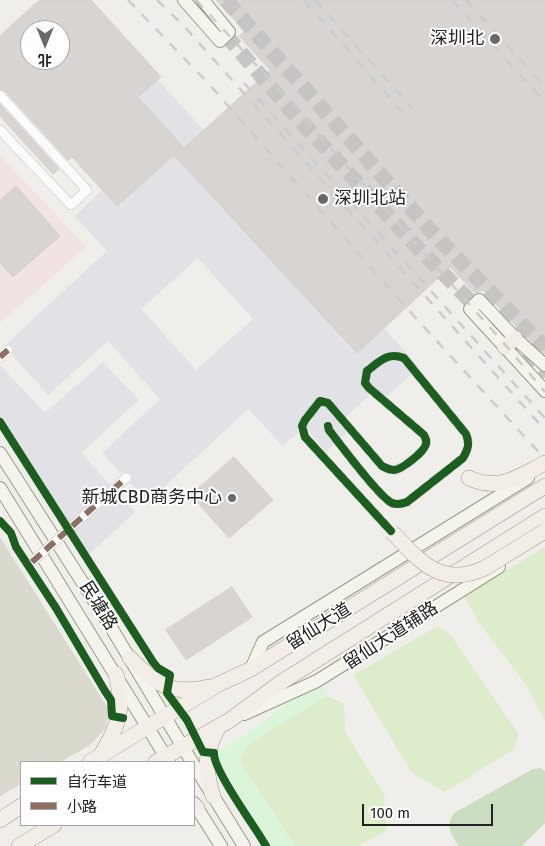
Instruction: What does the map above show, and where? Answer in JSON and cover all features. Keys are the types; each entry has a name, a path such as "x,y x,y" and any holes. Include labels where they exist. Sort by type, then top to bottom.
{"main road":[{"path":"184,0 220,41 229,32 203,0"},
{"path":"545,365 510,342 545,390"},
{"name":"民塘路","path":"0,453 109,624 191,761"},
{"path":"469,478 488,484 501,483 517,478 545,463"},
{"path":"251,669 263,642 545,468"},
{"name":"留仙大道","path":"95,759 217,685 251,669 545,486"},
{"name":"民塘路","path":"0,488 116,674 148,728 164,760"},
{"name":"留仙大道","path":"164,760 182,746 225,723 283,681 469,562 545,516"},
{"path":"391,530 427,566 442,574 458,576 475,573 485,568 545,531"},
{"name":"留仙大道辅路","path":"225,723 281,699 335,671 545,538"},
{"path":"92,635 109,624"},
{"path":"130,658 153,681 162,686 182,690 217,685"},
{"path":"95,759 113,735 120,712 120,696 116,674"},
{"path":"213,796 207,778 207,757 213,736 225,723"},
{"name":"民塘路","path":"195,767 244,846"},
{"path":"195,805 221,846"},
{"path":"0,820 20,807"},
{"path":"19,846 52,826"}],"street":[{"path":"0,95 87,190 71,205 0,130"},
{"path":"0,357 8,350"},
{"path":"32,562 126,478"}],"shaded area":[{"path":"158,80 419,367 380,403 373,395 370,395 340,422 340,425 347,433 326,452 305,427 283,446 248,409 148,502 102,453 160,399 108,341 48,395 4,346 107,251 75,216 102,190 117,206 183,147 138,97","holes":["198,258 253,319 196,370 141,309"]},
{"path":"0,155 86,247 0,323"},
{"path":"103,362 139,400 81,453 135,512 85,558 0,430 0,365 45,413"},
{"path":"0,537 109,710 106,728 89,746 62,761 20,761 20,785 0,796"}],"green space":[{"path":"545,547 545,721 527,686 479,623 464,596"},
{"path":"438,626 451,636 519,734 514,749 445,792 412,773 353,675"},
{"path":"319,686 324,690 326,696 247,745 240,761 295,846 270,846 216,756 217,752 297,697"},
{"path":"326,696 344,703 345,732 385,796 387,830 359,846 295,846 240,761 247,745"},
{"path":"540,768 545,771 545,823 522,846 459,846 450,830 451,817 454,813 533,769"}],"building":[{"name":"深圳北站","path":"40,0 91,0 161,77 138,97 184,148 270,70 239,36 245,31 216,0 545,0 545,354 524,335 483,290 475,293 450,267 357,353 174,155 117,206 72,157 68,160 5,91 0,89 0,36"},
{"path":"0,104 59,169 53,174 0,116"},
{"path":"16,186 60,236 13,277 0,263 0,201"},
{"name":"新城CBD商务中心","path":"234,457 273,500 229,538 191,495"},
{"path":"232,587 252,617 186,660 166,630"}],"tunnel":[{"path":"196,0 292,112 418,248 545,377"},
{"path":"226,0 432,232 545,348"},
{"path":"328,426 329,430 378,491 392,503 398,504 407,502 463,458 468,446 466,434 404,358 398,356 384,358 367,371 365,383 424,435 425,446 407,464 394,470 382,466 328,403 320,401 305,420 302,426 305,437 391,531"}],"railway":[{"path":"128,0 208,83 413,315 545,459"},
{"path":"157,0 182,24 545,430"},
{"path":"196,0 283,94 545,392"},
{"path":"304,0 405,115"},
{"path":"315,0 412,108"},
{"path":"452,0 545,102"},
{"path":"466,0 545,87"},
{"path":"244,83 545,418"}],"marked path":[{"path":"0,357 8,350"},
{"path":"32,562 126,478"}],"cycle path":[{"path":"328,426 329,430 378,491 392,503 398,504 407,502 463,458 468,446 466,434 404,358 398,356 384,358 367,371 365,383 424,435 425,446 407,464 394,470 382,466 328,403 320,401 305,420 302,426 305,437 391,531"},
{"path":"0,422 153,662 158,668 170,675 167,693 187,720 203,752 214,753 220,772 227,785 266,846"},
{"path":"0,521 11,533 16,547 56,608 111,700 112,716 123,718"}],"place":[{"name":"深圳北","path":"495,39"},
{"name":"深圳北站","path":"323,199"},
{"name":"新城CBD商务中心","path":"232,498"}]}
